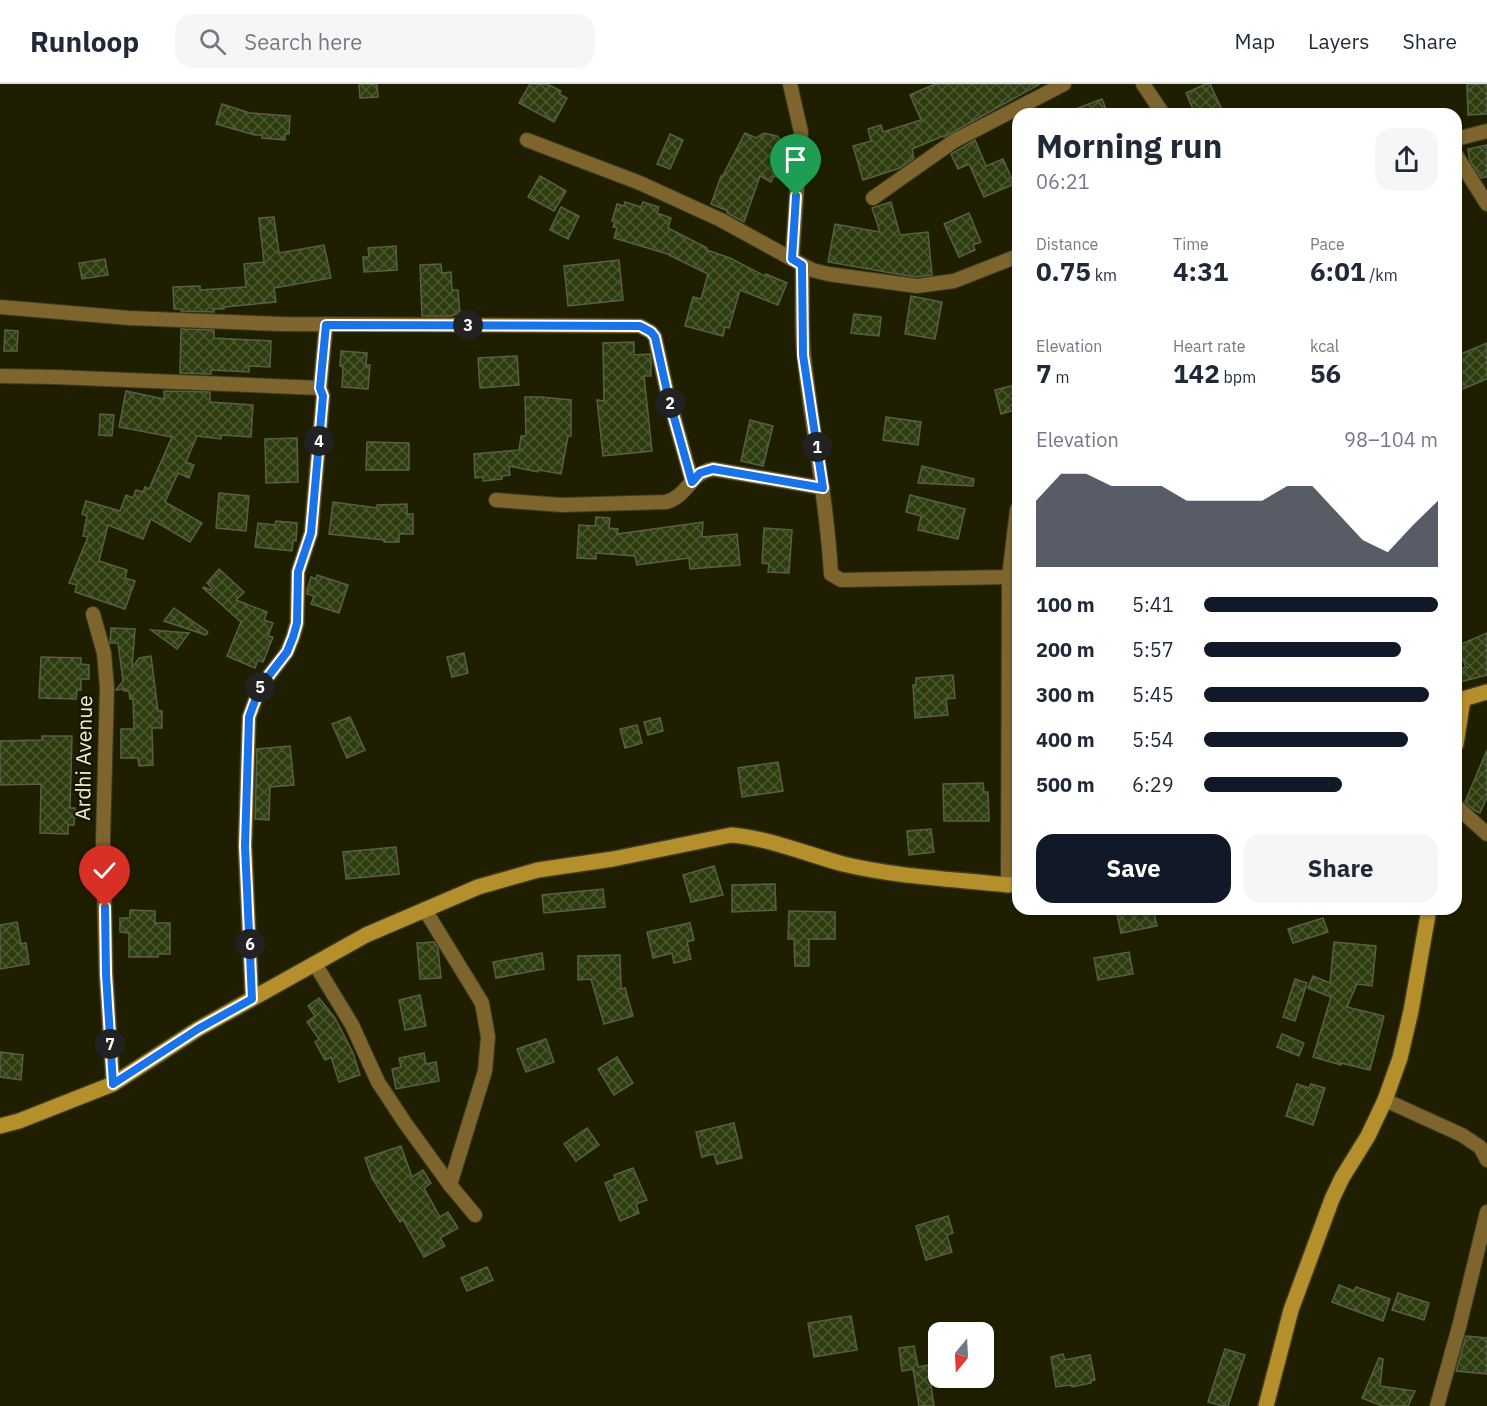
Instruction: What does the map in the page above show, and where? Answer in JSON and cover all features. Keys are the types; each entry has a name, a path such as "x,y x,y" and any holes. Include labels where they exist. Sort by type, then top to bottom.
{"street":[{"path":"790,84 801,132 797,262 803,355 823,488 831,574 841,580 1009,577"},
{"path":"1018,108 1064,84"},
{"path":"1143,84 1159,108"},
{"path":"873,198 954,141 1012,111"},
{"path":"1462,137 1487,130"},
{"path":"527,140 640,183 722,220 812,270 828,274 917,286 954,281 1012,258"},
{"path":"1462,164 1487,204"},
{"path":"0,306 129,318 326,325 640,326 655,337 668,396 692,482"},
{"path":"252,999 245,846 249,717 260,687 287,652 297,623 298,572 311,533 323,396 320,388 326,325"},
{"path":"0,376 320,388"},
{"path":"496,500 562,505 666,502 674,500 700,473 713,469 823,488"},
{"path":"1012,552 1009,577 1012,807"},
{"name":"Ardhi Avenue","path":"93,614 104,653 106,688 103,840 106,974 113,1084"},
{"path":"1462,699 1487,692"},
{"path":"1462,811 1487,834"},
{"path":"0,1126 113,1084 198,1029 366,935 478,887 538,870 613,859 731,835 749,836 844,864 902,874 1012,884"},
{"path":"425,910 482,1003 488,1037 485,1071 450,1185"},
{"path":"1266,1406 1291,1310 1332,1199 1368,1136 1385,1100 1400,1058 1428,915"},
{"path":"315,964 352,1025 378,1082 450,1185 475,1215"},
{"path":"1385,1100 1462,1135 1480,1148 1487,1160"},
{"path":"1437,1406 1487,1212"}],"building":[{"path":"359,84 377,84 378,97 360,98"},
{"path":"530,84 547,84 561,91 559,94 567,98 554,122 519,103"},
{"path":"935,84 1040,84 944,137 912,149 914,158 900,168 863,180 853,146 871,141 868,129 881,125 883,132 921,120 910,95"},
{"path":"1210,84 1221,108 1192,108 1186,93"},
{"path":"1467,84 1487,84 1487,114 1468,115"},
{"path":"1102,99 1106,108 1078,108"},
{"path":"222,104 250,113 290,116 289,134 285,134 285,140 262,138 262,135 216,124"},
{"path":"745,133 756,138 764,133 777,136 781,140 783,158 781,163 785,165 779,178 774,176 771,182 760,176 744,222 727,213 728,211 711,204 721,176"},
{"path":"670,134 683,140 670,169 657,164"},
{"path":"975,140 986,166 1003,159 1012,185 984,197 969,164 958,169 951,154"},
{"path":"1487,145 1487,177 1481,178 1470,161 1468,149"},
{"path":"540,176 566,191 554,211 528,197"},
{"path":"625,202 641,207 643,202 659,207 657,213 671,218 668,228 707,250 730,258 765,276 766,274 787,283 778,305 740,290 729,328 725,327 723,336 685,326 693,297 701,299 708,274 669,255 671,255 614,238 617,228 613,227 615,222 612,221 617,204 624,206"},
{"path":"891,202 900,235 928,232 932,275 915,277 828,262 835,224 880,232 872,208"},
{"path":"561,207 579,216 568,239 550,230"},
{"path":"969,213 981,242 973,245 975,250 959,257 944,224"},
{"path":"274,217 279,253 324,245 331,278 274,288 276,302 224,307 224,309 214,309 214,312 174,309 173,287 200,286 200,290 246,287 244,264 264,262 259,218"},
{"path":"396,246 397,270 364,272 363,257 369,257 368,248"},
{"path":"105,259 108,275 82,279 79,263"},
{"path":"619,260 623,300 568,306 564,266"},
{"path":"441,264 442,273 451,272 452,290 458,290 460,314 422,316 420,265"},
{"path":"911,296 942,302 935,339 905,334"},
{"path":"854,314 881,317 879,336 851,333"},
{"path":"181,329 214,330 214,338 271,341 270,367 249,366 249,372 211,370 211,374 180,373"},
{"path":"5,330 18,331 17,351 4,351"},
{"path":"634,342 634,355 650,354 651,359 651,376 644,376 652,451 603,456 597,400 604,401 603,343"},
{"path":"1487,343 1487,379 1462,389 1462,353"},
{"path":"341,351 367,353 366,365 370,365 368,389 342,387"},
{"path":"517,356 519,385 480,388 478,358"},
{"path":"1012,386 1012,411 1001,414 995,390"},
{"path":"126,391 164,399 164,391 210,392 210,402 253,405 251,437 221,435 221,439 197,436 186,462 194,465 189,478 178,473 165,502 202,523 190,542 151,519 143,539 108,525 99,561 127,570 125,578 135,581 125,609 75,592 77,585 69,583 88,537 83,536 87,516 82,514 86,501 120,511 126,495 133,498 136,490 143,492 145,487 149,489 172,437 119,427"},
{"path":"525,397 571,400 571,436 568,436 561,474 509,466 510,475 502,476 502,479 483,481 483,477 475,478 474,454 519,450 521,436 526,436"},
{"path":"100,414 114,415 112,436 99,435"},
{"path":"886,417 921,422 918,445 883,440"},
{"path":"750,420 773,426 763,466 741,461"},
{"path":"297,438 298,482 266,483 265,439"},
{"path":"367,442 409,443 409,470 366,470"},
{"path":"922,466 974,479 973,486 918,483"},
{"path":"219,493 249,496 246,531 216,528"},
{"path":"910,495 965,509 958,539 918,530 921,516 906,512"},
{"path":"333,502 377,508 377,505 407,504 407,514 413,514 413,534 399,534 399,542 384,542 384,540 329,534"},
{"path":"596,517 610,518 609,528 618,529 617,534 703,522 702,537 737,534 740,565 690,569 689,558 637,565 635,556 596,553 596,559 577,558 579,525 595,526"},
{"path":"276,521 297,523 296,541 293,540 292,551 255,547 258,523 275,525"},
{"path":"764,528 792,530 789,573 768,572 769,564 762,563"},
{"path":"219,569 244,592 236,600 267,612 264,620 273,623 268,636 273,637 263,662 258,660 255,668 227,656 241,622 203,588 210,590 212,588 207,583"},
{"path":"317,575 348,585 339,613 311,604 314,596 307,594 307,590 311,577 316,579"},
{"path":"174,608 208,632 206,635 164,621"},
{"path":"111,628 135,629 132,668 139,658 151,656 158,711 162,711 162,728 152,728 153,765 139,766 138,758 121,758 121,729 134,729 133,699 130,699 129,691 116,690 123,681 118,643 110,643"},
{"path":"151,630 189,633 177,649"},
{"path":"1487,633 1487,675 1462,681 1462,669 1466,667 1462,658 1462,644"},
{"path":"464,653 468,673 452,677 447,657"},
{"path":"41,657 81,658 81,664 89,665 89,679 81,679 81,690 77,690 76,699 39,698"},
{"path":"953,675 955,698 946,699 948,715 915,718 913,685 916,685 916,678"},
{"path":"350,717 365,750 347,758 332,724"},
{"path":"660,718 663,731 648,735 644,722"},
{"path":"637,725 642,743 625,748 620,729"},
{"path":"42,736 72,736 70,808 75,808 74,825 68,825 68,834 40,833 41,784 0,785 0,741 42,740"},
{"path":"290,746 294,785 270,787 269,820 255,819 257,749"},
{"path":"1487,750 1487,797 1480,813 1465,802"},
{"path":"778,762 783,791 742,797 738,768"},
{"path":"983,783 984,792 988,792 989,821 944,821 943,784"},
{"path":"931,829 934,852 909,855 907,831"},
{"path":"396,847 399,874 346,879 343,852"},
{"path":"714,866 723,895 691,902 683,875"},
{"path":"775,884 776,910 732,912 732,885"},
{"path":"603,889 605,907 544,913 542,895"},
{"path":"130,910 155,911 155,923 170,923 170,954 158,954 158,957 129,957 129,933 120,932 120,918 130,918"},
{"path":"789,911 835,912 835,939 809,939 809,966 795,966 794,939 788,939"},
{"path":"1117,915 1154,915 1157,926 1121,933"},
{"path":"1323,918 1328,932 1293,943 1288,929"},
{"path":"17,922 21,944 26,943 29,964 0,969 0,925"},
{"path":"690,923 694,940 687,942 691,959 674,963 672,953 653,958 647,932"},
{"path":"434,942 438,948 441,978 420,979 417,943"},
{"path":"1334,942 1376,946 1372,986 1357,984 1347,1007 1384,1016 1370,1070 1313,1057 1331,997 1308,988 1313,976 1330,983"},
{"path":"1129,952 1133,974 1098,980 1094,958"},
{"path":"542,953 544,969 496,978 493,962"},
{"path":"620,955 621,989 625,988 633,1016 604,1024 591,979 578,980 578,956"},
{"path":"1295,979 1307,983 1295,1021 1283,1017"},
{"path":"420,995 426,1026 405,1030 399,1000"},
{"path":"319,998 335,1018 353,1053 360,1075 339,1082 331,1057 325,1060 315,1042 319,1039 307,1022 315,1016 308,1006"},
{"path":"1282,1034 1304,1043 1299,1056 1277,1047"},
{"path":"546,1039 554,1062 526,1072 517,1049"},
{"path":"0,1052 23,1055 21,1080 0,1077"},
{"path":"424,1053 426,1064 436,1062 439,1081 396,1089 392,1069 401,1067 399,1058"},
{"path":"617,1057 633,1083 614,1095 598,1069"},
{"path":"1297,1084 1309,1088 1311,1084 1325,1088 1313,1125 1286,1116"},
{"path":"734,1123 742,1158 717,1164 714,1154 702,1157 696,1132"},
{"path":"587,1128 599,1145 576,1161 564,1144"},
{"path":"401,1146 412,1177 423,1170 431,1183 424,1188 440,1217 448,1212 458,1228 440,1238 445,1246 424,1257 403,1220 400,1222 372,1178 365,1158"},
{"path":"633,1168 647,1200 636,1204 639,1213 620,1221 605,1183 615,1179 614,1175"},
{"path":"948,1216 953,1233 947,1235 952,1252 926,1260 916,1226"},
{"path":"487,1267 493,1280 467,1291 461,1278"},
{"path":"1339,1285 1354,1291 1356,1287 1390,1299 1383,1321 1332,1302"},
{"path":"1398,1293 1429,1303 1424,1320 1392,1310"},
{"path":"851,1316 857,1350 814,1357 808,1323"},
{"path":"1466,1336 1487,1338 1487,1374 1456,1371"},
{"path":"914,1346 918,1367 928,1365 928,1388 931,1388 934,1406 919,1406 913,1369 902,1371 899,1348"},
{"path":"1225,1349 1245,1355 1228,1406 1208,1402"},
{"path":"1063,1354 1065,1360 1090,1355 1095,1380 1072,1387 1071,1385 1056,1387 1051,1357"},
{"path":"1379,1358 1383,1359 1380,1386 1415,1391 1408,1406 1382,1406 1362,1398"}],"route":[{"path":"105,907 106,974 113,1084 198,1029 252,999 245,846 249,717 260,687 287,652 297,623 298,572 311,533 323,396 320,388 326,325 640,326 655,337 668,396 692,482 700,473 713,469 823,488 803,355 802,265 792,259 796,196"}]}
